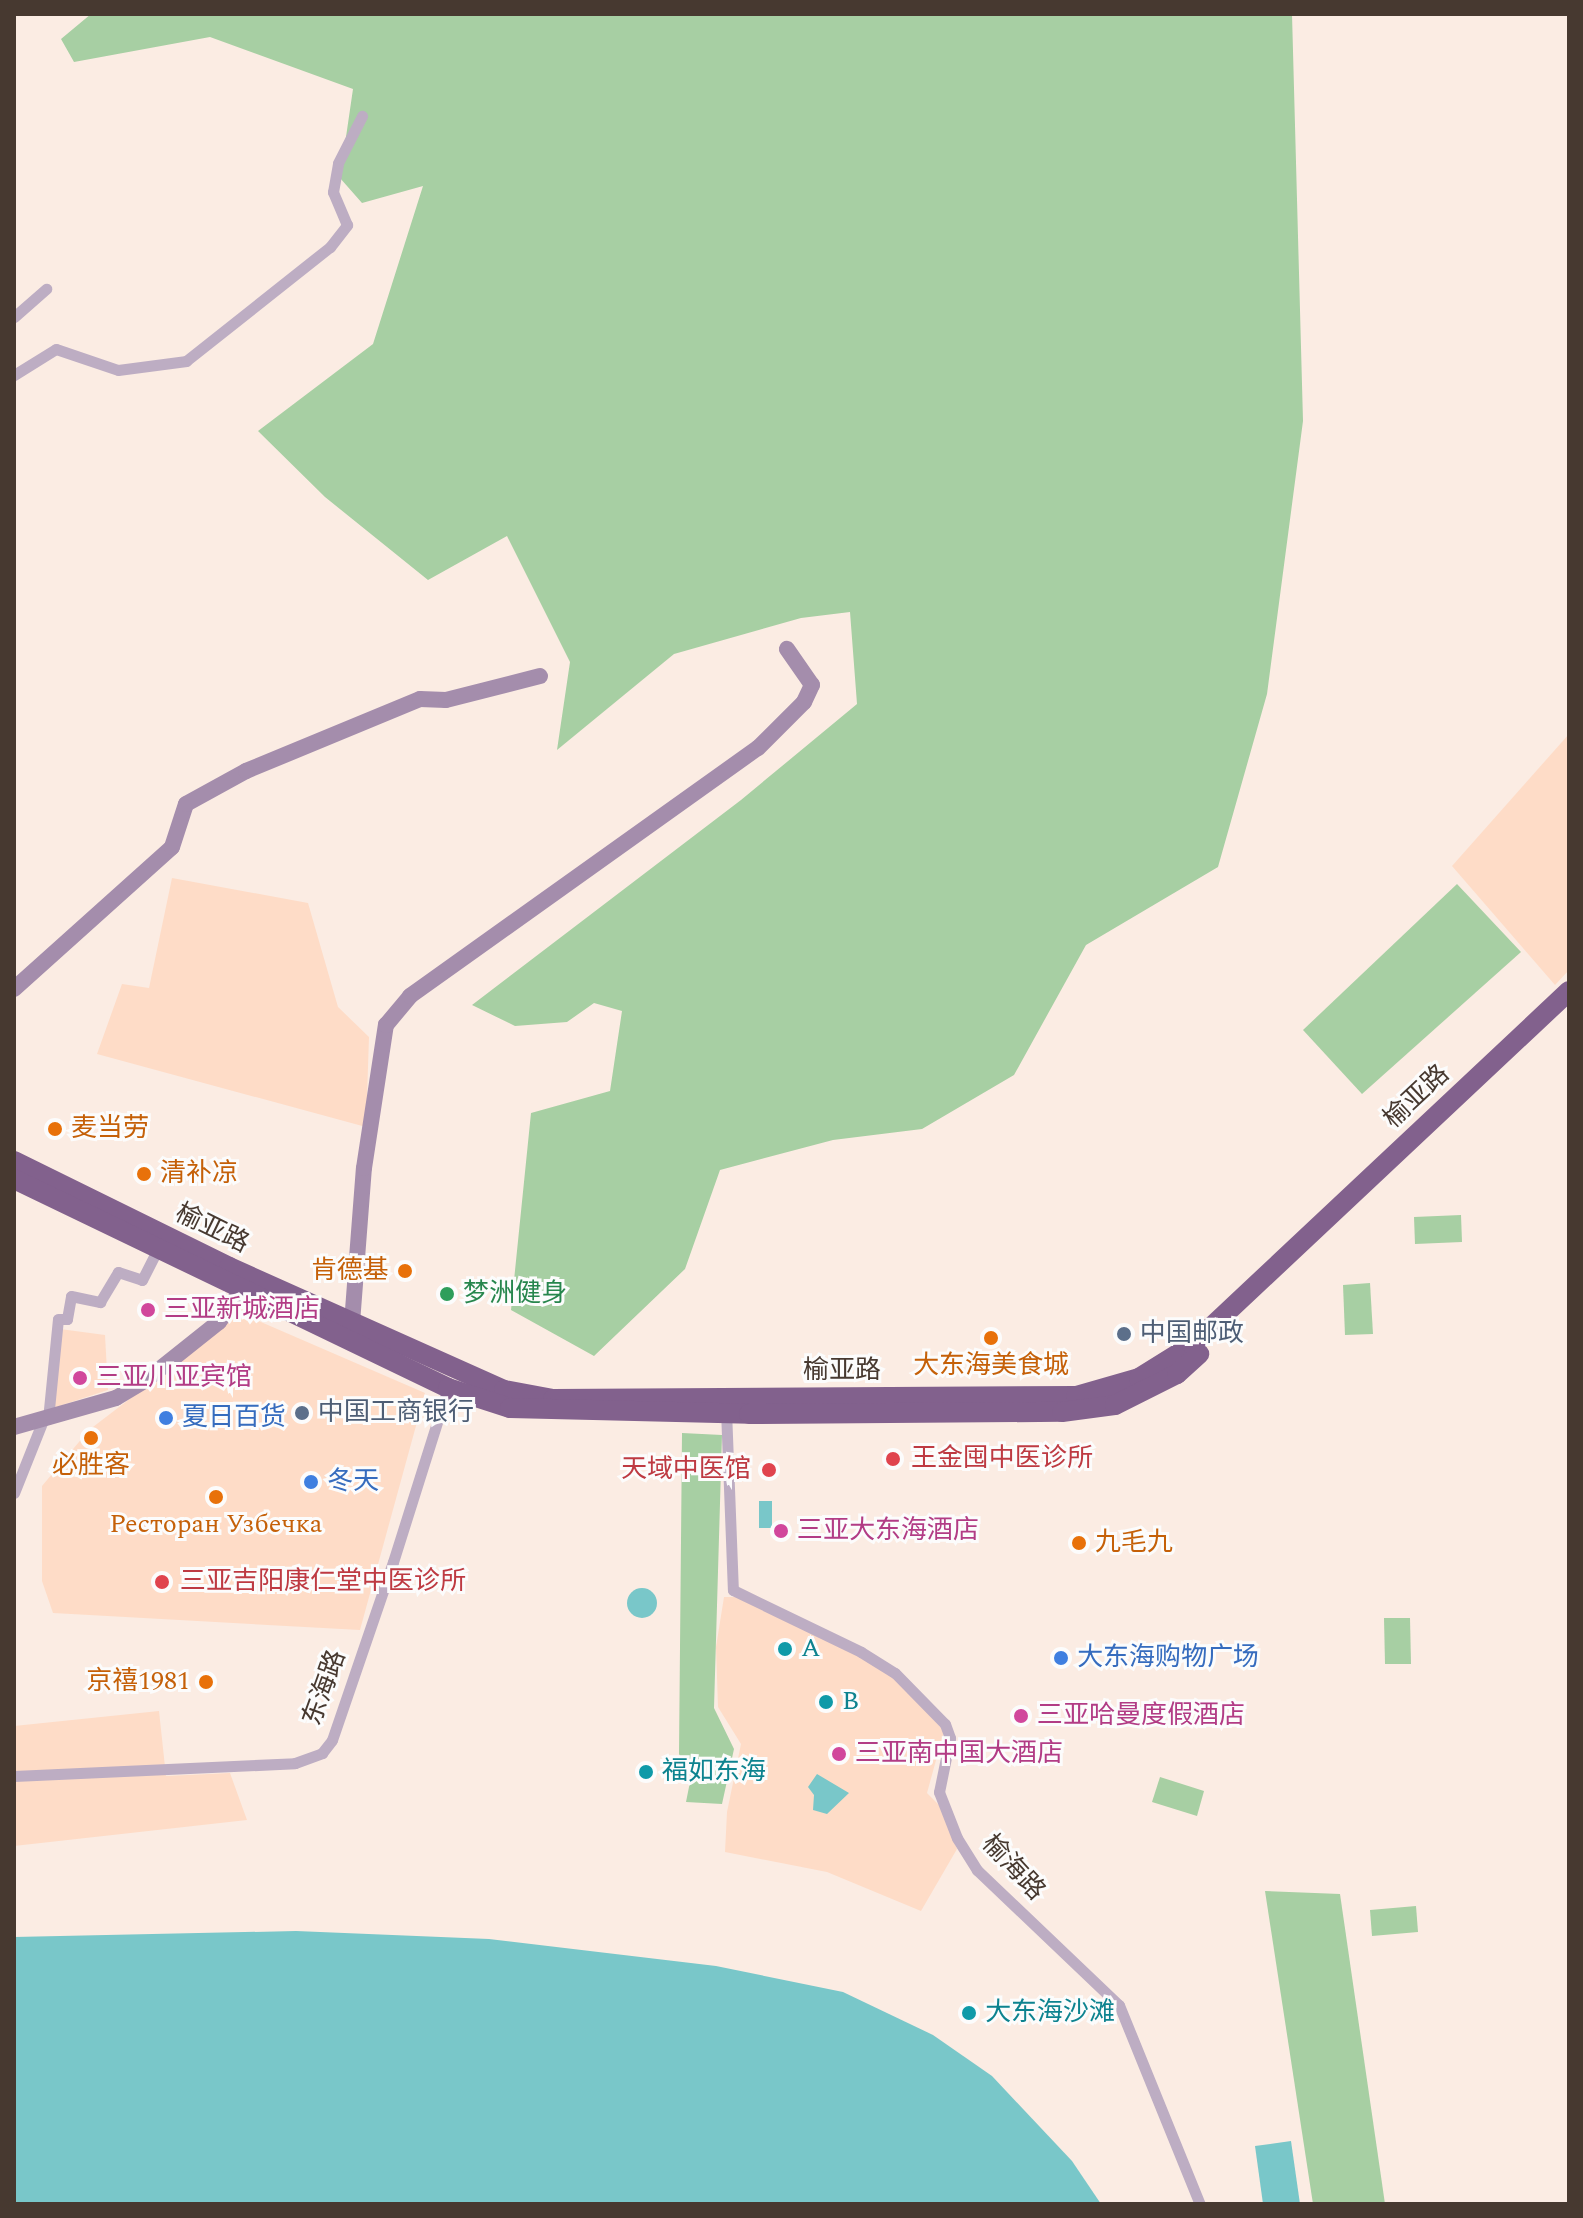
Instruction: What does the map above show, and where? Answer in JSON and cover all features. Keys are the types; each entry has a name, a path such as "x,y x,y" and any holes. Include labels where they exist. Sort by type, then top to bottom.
{"highway":[{"name":"榆亚路","path":"14,1161 448,1388 510,1408 1076,1396 1139,1378 1192,1345 1569,991"},
{"name":"榆亚路","path":"14,1179 157,1251 352,1323 504,1390 553,1399 1062,1412 1115,1405 1177,1374 1569,1007"}],"street":[{"path":"14,375 56,349 118,370 186,361 330,247 347,225 333,192 338,163 362,116"},
{"path":"14,317 46,289"},
{"path":"352,1323 364,1168 386,1025 410,996 758,748 804,702 812,685 787,649"},
{"path":"14,989 172,847 186,804 246,771 420,699 446,700 540,676"},
{"path":"14,1493 45,1420 58,1319 67,1319 71,1296 100,1302 118,1272 142,1280 157,1251"},
{"path":"14,1427 116,1398 146,1380 219,1322 246,1284"},
{"name":"东海路","path":"14,1776 295,1763 322,1753 332,1740 448,1388"},
{"name":"榆海路","path":"726,1405 733,1590 895,1673 945,1724 950,1738 939,1792 957,1838 977,1870 1119,2005 1200,2204"}],"shaded area":[{"path":"1569,734 1569,970 1555,985 1452,866"},
{"path":"172,878 308,903 338,1007 369,1037 366,1127 97,1054 122,984 149,988"},
{"path":"233,1310 425,1393 360,1630 53,1613 42,1581 42,1486 89,1430 216,1333"},
{"name":"三亚川亚宾馆","path":"60,1329 105,1335 108,1390 50,1409"},
{"name":"三亚南中国大酒店","path":"724,1597 737,1597 832,1640 894,1676 944,1731 927,1793 939,1805 957,1849 921,1911 827,1872 725,1852 727,1812 741,1744 718,1707 716,1647"},
{"path":"159,1711 166,1776 230,1773 247,1820 14,1846 14,1726"}],"green space":[{"path":"91,14 1292,14 1303,421 1267,694 1218,867 1086,945 1014,1075 922,1129 833,1140 720,1170 685,1269 594,1356 511,1310 531,1113 610,1091 622,1011 594,1003 567,1022 515,1026 472,1005 741,800 857,704 850,612 801,618 674,654 557,750 570,662 507,536 428,580 325,497 258,431 373,344 423,186 362,203 340,178 353,89 210,37 74,62 61,39"},
{"path":"1457,884 1521,952 1362,1094 1303,1030"},
{"path":"1461,1215 1462,1242 1415,1244 1414,1217"},
{"path":"1370,1283 1373,1334 1345,1335 1343,1285"},
{"path":"682,1433 722,1435 714,1708 734,1749 722,1804 686,1802 691,1777 679,1754"},
{"path":"1384,1618 1410,1618 1411,1664 1385,1664"},
{"path":"1160,1777 1204,1791 1197,1816 1152,1802"},
{"path":"1265,1891 1340,1894 1385,2204 1313,2204"},
{"path":"1416,1906 1418,1932 1372,1936 1370,1910"}],"water":[{"path":"759,1501 772,1501 772,1528 759,1528"},
{"path":"642,1588 653,1592 657,1603 653,1614 642,1618 631,1614 627,1603 631,1592"},
{"path":"817,1774 849,1793 827,1814 813,1810 814,1795 808,1787"},
{"path":"296,1931 489,1939 716,1966 843,1992 933,2035 992,2076 1072,2161 1101,2204 14,2204 14,1937"},
{"path":"1291,2141 1300,2204 1263,2204 1255,2146"}],"place":[{"name":"麦当劳","path":"55,1129"},
{"name":"清补凉","path":"144,1174"},
{"name":"肯德基","path":"405,1271"},
{"name":"梦洲健身","path":"447,1294"},
{"name":"三亚新城酒店","path":"148,1310"},
{"name":"中国邮政","path":"1124,1334"},
{"name":"大东海美食城","path":"991,1338"},
{"name":"三亚川亚宾馆","path":"80,1378"},
{"name":"中国工商银行","path":"302,1413"},
{"name":"夏日百货","path":"166,1418"},
{"name":"必胜客","path":"91,1438"},
{"name":"王金囤中医诊所","path":"893,1459"},
{"name":"天域中医馆","path":"769,1470"},
{"name":"冬天","path":"311,1482"},
{"name":"Ресторан Узбечка","path":"216,1497"},
{"name":"三亚大东海酒店","path":"781,1531"},
{"name":"九毛九","path":"1079,1543"},
{"name":"三亚吉阳康仁堂中医诊所","path":"162,1582"},
{"name":"A","path":"785,1649"},
{"name":"大东海购物广场","path":"1061,1658"},
{"name":"京禧1981","path":"206,1682"},
{"name":"B","path":"826,1702"},
{"name":"三亚哈曼度假酒店","path":"1021,1716"},
{"name":"三亚南中国大酒店","path":"839,1754"},
{"name":"福如东海","path":"646,1772"},
{"name":"大东海沙滩","path":"969,2013"}]}
